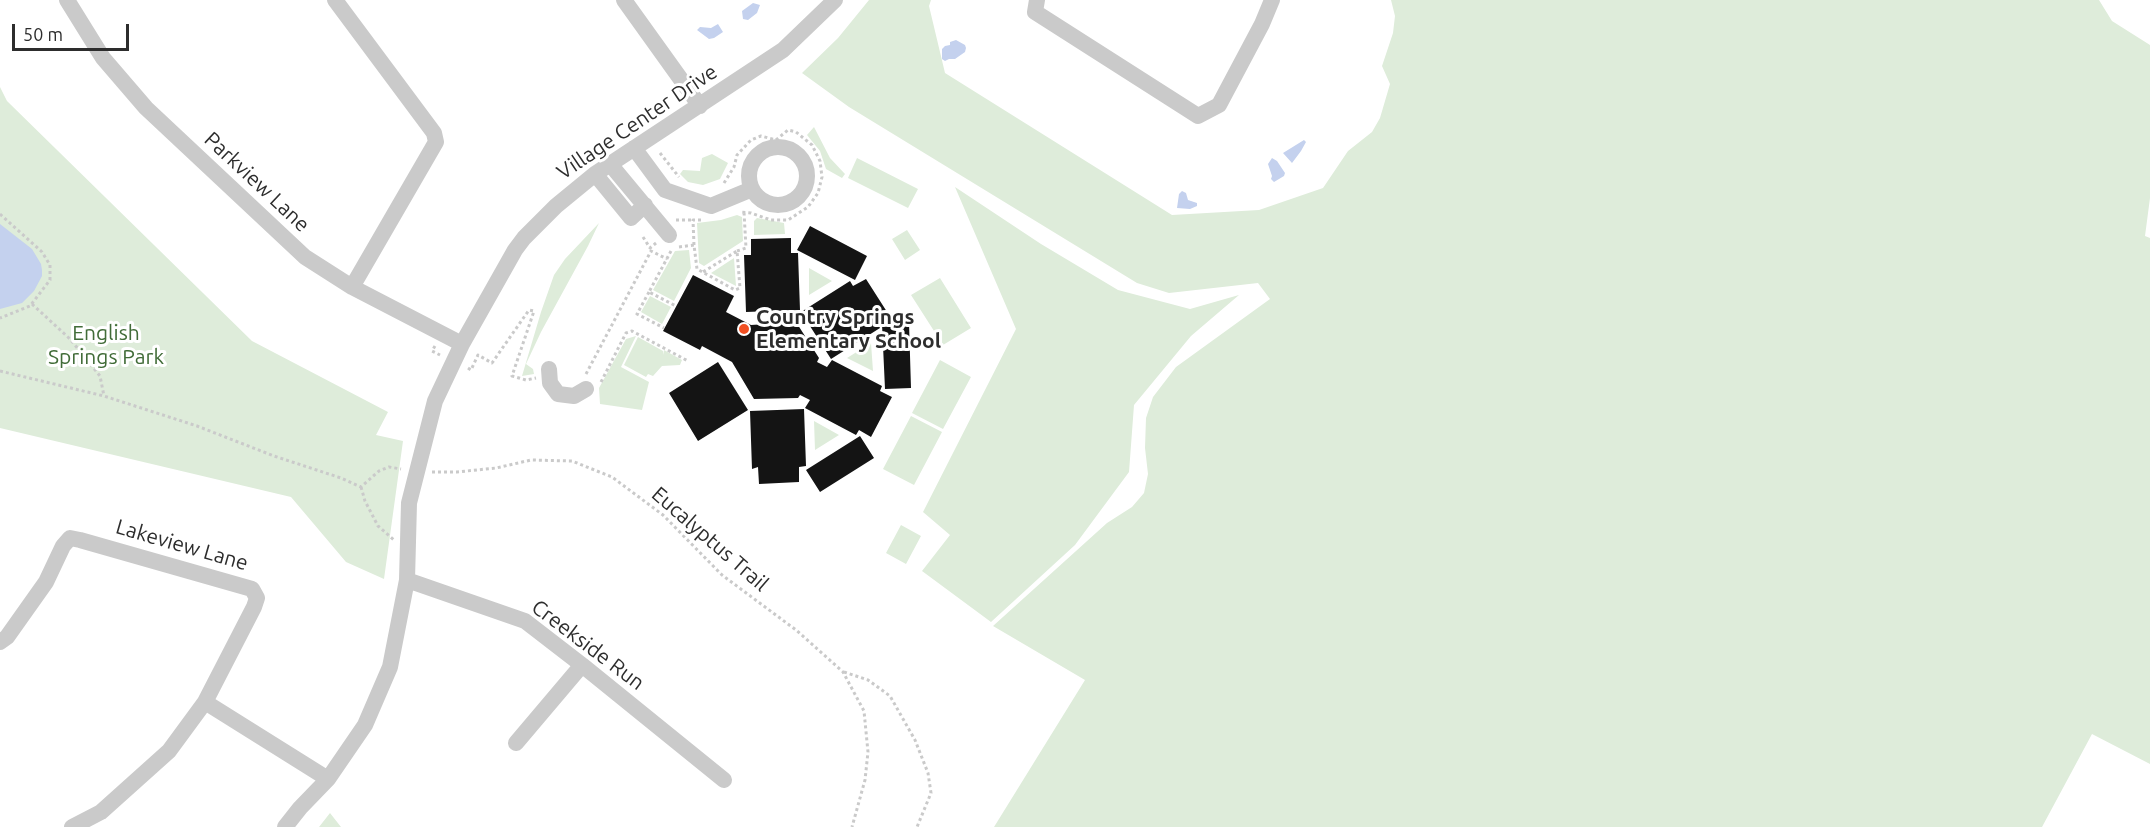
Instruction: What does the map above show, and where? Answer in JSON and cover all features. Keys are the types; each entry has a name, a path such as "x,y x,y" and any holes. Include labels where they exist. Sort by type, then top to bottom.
{"street":[{"name":"Parkview Lane","path":"67,0 103,57 146,108 304,257 352,287 462,344"},
{"path":"335,0 434,133 436,142 352,287"},
{"path":"624,0 700,106"},
{"name":"Village Center Drive","path":"285,827 328,779 364,725 390,668 407,580 409,503 435,401 462,344 524,238 556,206 595,174 783,50 835,0"},
{"path":"1036,0 1035,12 1198,116 1219,105 1262,24 1272,0"},
{"path":"638,145 671,185 710,199 751,186"},
{"path":"610,164 669,235"},
{"path":"595,174 631,218 645,206"},
{"path":"549,369 550,383 558,394 574,396 584,386"},
{"name":"Lakeview Lane","path":"2,636 46,582 63,546 70,538 252,589 257,598 254,608 205,702"},
{"name":"Creekside Run","path":"407,580 525,621 724,780"},
{"path":"516,743 582,665"},
{"path":"72,827 101,812 169,751 205,702 328,779"}],"path":[{"path":"703,272 746,248 744,212"},
{"path":"0,214 42,252 50,265 50,280 32,304 0,318"},
{"path":"664,328 637,314 673,248 694,245 697,269 735,290 740,288 737,251"},
{"path":"584,386 651,251 667,259"},
{"path":"649,292 676,306"},
{"path":"32,304 70,339 100,376 104,396"},
{"path":"0,371 104,396 197,426 274,456 341,478 361,487 365,501 378,526 384,533 407,548"},
{"name":"Eucalyptus Trail","path":"361,487 379,471 389,467 417,473 457,472 496,468 531,460 573,461 612,477 663,515 722,575 796,630 843,672 864,711 868,752 865,780 852,827"},
{"path":"843,672 868,680 890,696 915,740 928,773 931,794 917,827"}],"green space":[{"path":"869,0 931,0 929,6 945,73 1172,215 1259,210 1323,188 1348,151 1372,132 1380,118 1390,84 1382,66 1393,33 1395,16 1391,0 2099,0 2112,21 2150,45 2150,198 2145,236 2150,238 2150,764 2092,734 2042,827 994,827 1085,680 993,626 1107,523 1132,507 1144,493 1148,474 1145,448 1146,418 1153,397 1176,367 1270,299 1258,283 1169,293 1137,283 849,107 802,73 838,38"},
{"name":"English Springs Park","path":"0,87 7,101 252,341 388,412 376,435 403,441 384,579 346,562 291,497 0,428"},
{"path":"814,127 830,158 845,174 842,178 826,169 820,151 807,135"},
{"path":"712,154 728,163 720,179 703,185 688,182 680,174 683,170 700,171 702,158"},
{"path":"857,158 918,189 908,208 848,178"},
{"path":"955,187 1041,244 1118,290 1190,309 1239,295 1191,336 1134,405 1129,472 1075,545 991,622 922,571 950,535 923,512 1016,329"},
{"path":"737,215 742,217 743,241 704,266 699,263 697,223"},
{"path":"757,218 784,223 785,234 754,235 754,221"},
{"path":"599,223 526,364 533,369 534,374 522,376 554,275 565,259"},
{"path":"907,230 920,250 905,260 892,239"},
{"path":"689,250 691,268 674,301 653,290 675,251"},
{"path":"734,258 736,286 711,273"},
{"path":"809,268 832,281 809,295"},
{"path":"940,278 971,328 943,345 911,295"},
{"path":"650,296 671,307 662,324 641,312"},
{"path":"636,336 621,367 649,382 642,410 600,404 599,388 626,339"},
{"path":"638,337 663,351 663,355 664,350 682,360 680,365 662,366 653,376 648,374 646,377 624,365"},
{"path":"871,343 873,371 847,358"},
{"path":"940,360 971,377 943,429 912,413"},
{"path":"911,416 942,432 914,485 883,469"},
{"path":"814,421 839,435 815,450"},
{"path":"901,525 921,536 906,564 886,553"},
{"path":"330,813 341,827 319,827"}],"water":[{"path":"753,3 760,5 757,13 748,20 743,19 742,11"},
{"path":"718,24 723,32 714,38 709,39 697,30 700,27 711,28"},
{"path":"956,40 965,45 965,52 955,59 945,61 942,59 942,49"},
{"path":"1304,140 1306,142 1292,163 1283,153"},
{"path":"1272,158 1277,161 1285,173 1274,182 1271,179 1268,164"},
{"path":"1182,191 1186,193 1188,200 1197,203 1197,206 1190,209 1177,208 1179,194"},
{"path":"0,224 32,249 41,264 42,276 34,291 22,303 0,309"}],"building":[{"path":"810,226 867,256 855,280 797,250"},
{"path":"791,238 791,253 798,253 800,310 746,312 744,255 751,255 751,239"},
{"path":"693,275 734,296 726,312 751,325 796,322 819,358 817,362 827,367 832,360 882,386 880,391 892,397 871,437 859,430 856,435 805,408 810,400 800,395 798,398 754,399 732,362 702,346 700,350 663,331"},
{"path":"866,279 889,315 877,322 880,328 831,359 801,312 850,281 853,286"},
{"path":"909,323 911,388 885,389 882,324"},
{"path":"718,362 748,410 698,441 669,393"},
{"path":"804,409 806,466 799,467 799,482 759,484 758,467 752,469 750,411"},
{"path":"860,436 874,458 820,492 806,470"}],"place":[{"name":"Country Springs Elementary School","path":"744,329"}]}
